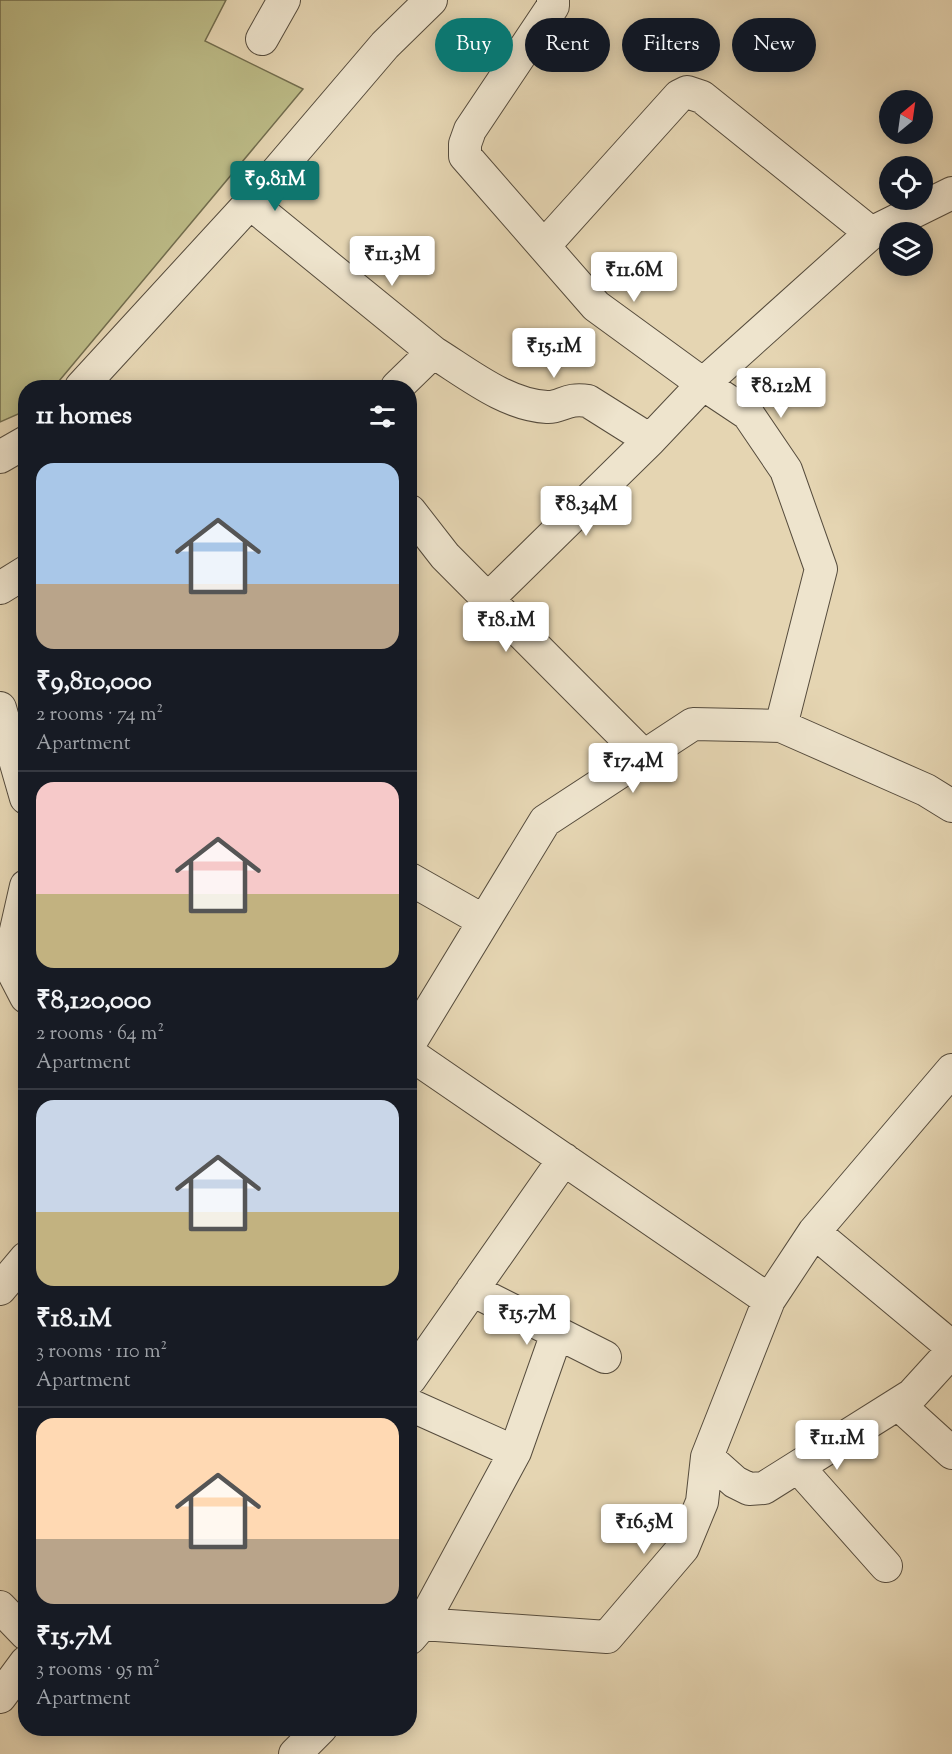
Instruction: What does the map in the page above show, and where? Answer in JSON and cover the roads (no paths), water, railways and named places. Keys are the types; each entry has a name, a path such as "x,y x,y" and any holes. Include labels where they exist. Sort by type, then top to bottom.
{"street":[{"path":"262,39 284,0"},
{"path":"87,380 250,203 385,45 431,0"},
{"path":"553,0 552,6 470,130 465,144 465,156 596,306 748,414 786,470 821,569 781,726"},
{"path":"544,246 679,96 687,92 702,98 871,234"},
{"path":"488,599 650,440 703,384 871,234 952,193"},
{"path":"250,203 433,352 514,399 549,408 576,398 588,400 650,440"},
{"path":"404,380 433,352"},
{"path":"0,457 18,447"},
{"path":"417,521 445,556 645,757"},
{"path":"0,588 18,577"},
{"path":"0,708 18,770"},
{"path":"417,1032 545,822 693,724 781,726 926,790 952,806"},
{"path":"417,883 484,921"},
{"path":"18,921 11,951 11,968 18,982"},
{"path":"417,1059 769,1300"},
{"path":"417,1631 606,1637 683,1548 702,1502 707,1457 769,1300 814,1232 952,1070"},
{"path":"417,1369 564,1160"},
{"path":"814,1232 952,1347"},
{"path":"0,1289 18,1268"},
{"path":"472,1290 605,1357"},
{"path":"417,1629 515,1452 557,1333"},
{"path":"707,1457 735,1482 749,1489 764,1488 912,1395 952,1352"},
{"path":"898,1404 952,1453"},
{"path":"417,1408 515,1452"},
{"path":"798,1467 886,1566"},
{"path":"0,1607 18,1626"},
{"path":"0,1697 18,1673"},
{"path":"295,1754 313,1736"}]}
